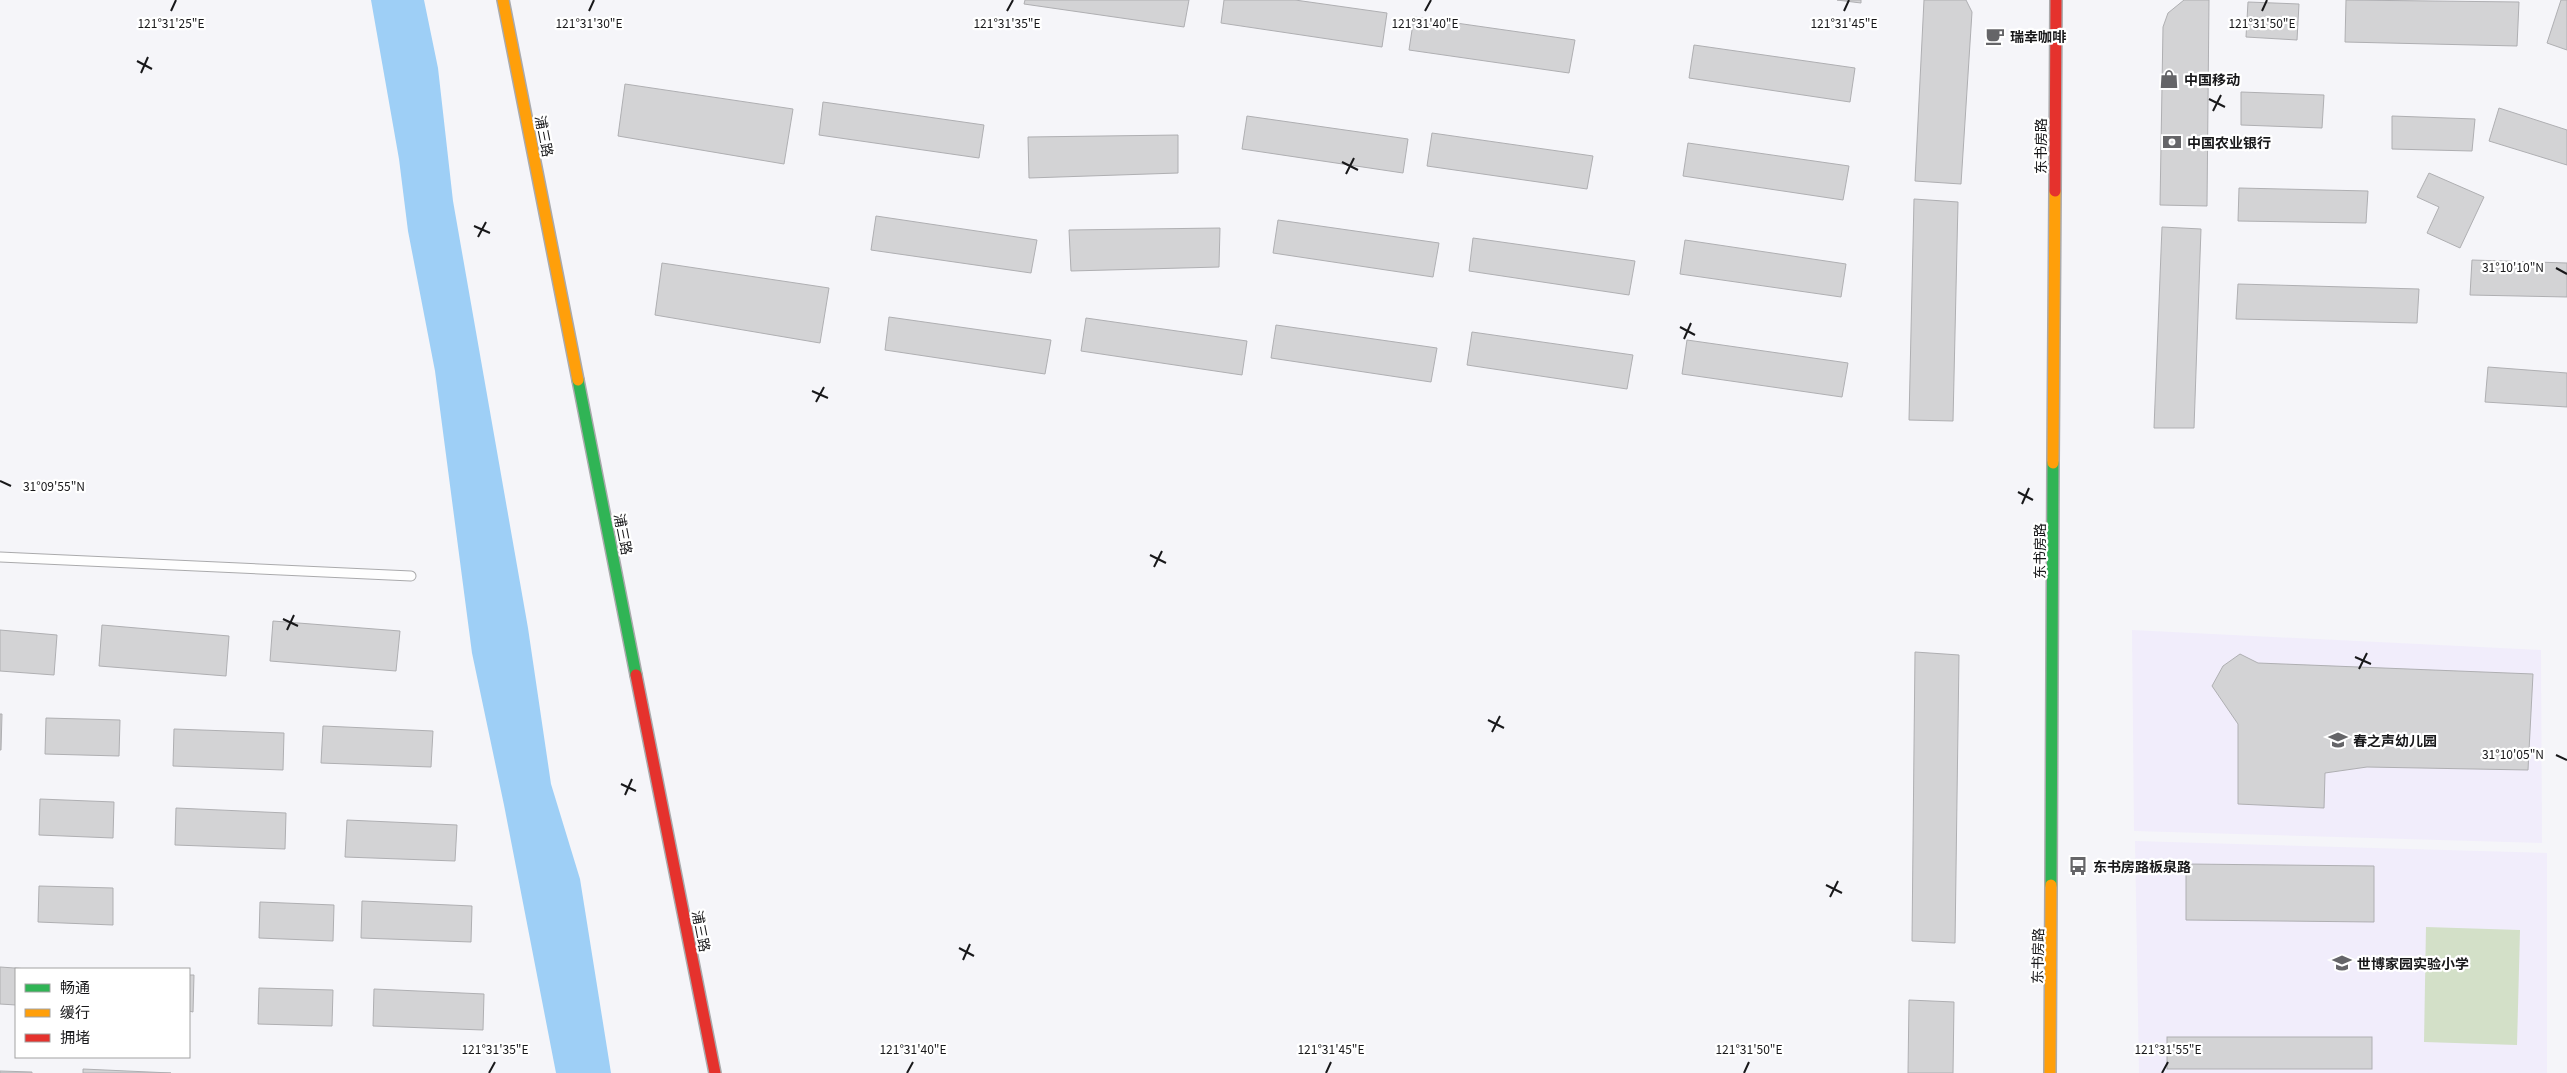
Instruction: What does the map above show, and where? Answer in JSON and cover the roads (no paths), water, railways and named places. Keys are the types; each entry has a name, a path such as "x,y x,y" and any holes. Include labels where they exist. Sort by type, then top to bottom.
{"main road":[{"name":"浦三路","path":"503,0 715,1073"},
{"name":"东书房路","path":"2050,1073 2056,0"}],"lane":[{"path":"0,557 411,576"}],"water":[{"path":"371,0 424,0 438,68 453,201 528,628 551,784 580,879 611,1073 556,1073 504,805 472,653 435,371 408,231 399,159"}],"place":[{"name":"瑞幸咖啡","path":"1995,36"},
{"name":"中国移动","path":"2169,79"},
{"name":"中国农业银行","path":"2172,142"},
{"name":"春之声幼儿园","path":"2338,740"},
{"name":"东书房路板泉路","path":"2078,866"},
{"name":"世博家园实验小学","path":"2342,963"}]}
